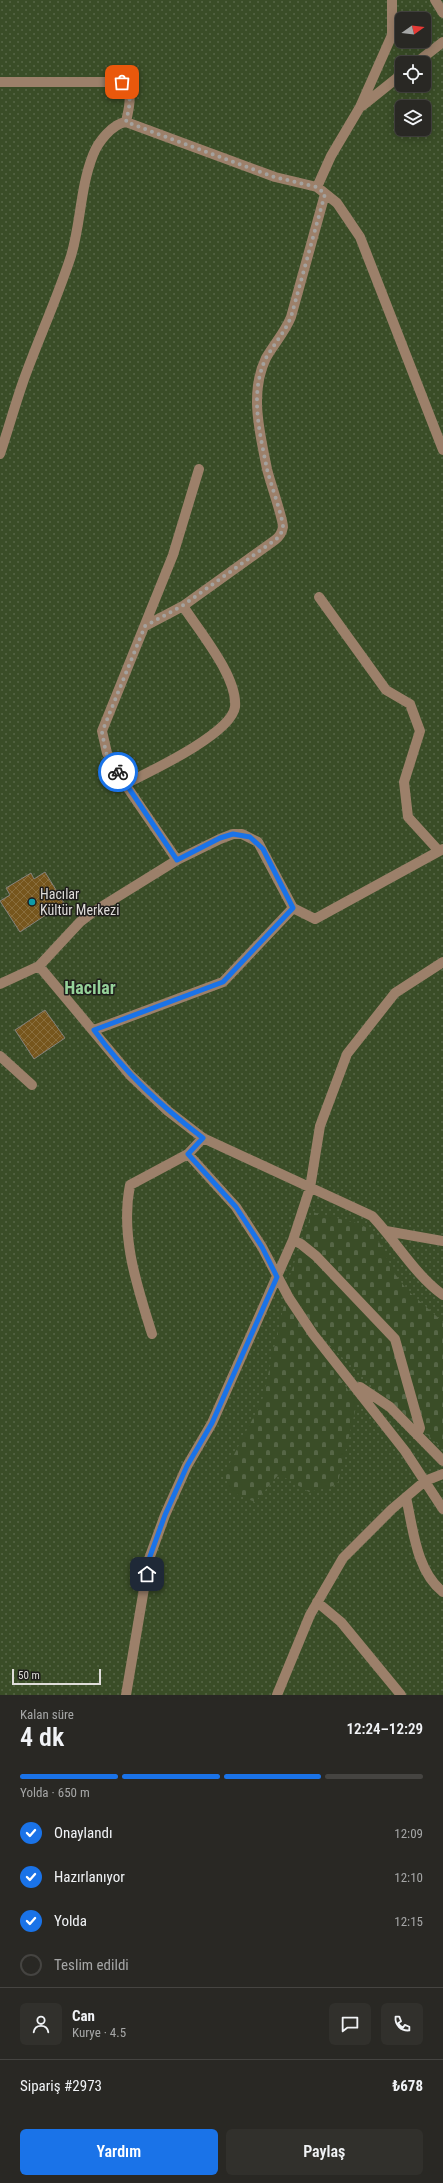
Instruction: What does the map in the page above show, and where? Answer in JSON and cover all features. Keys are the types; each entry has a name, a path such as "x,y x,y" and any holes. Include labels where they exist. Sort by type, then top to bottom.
{"street":[{"path":"317,187 331,156 360,107 392,35 392,0"},
{"path":"435,0 443,13"},
{"path":"425,56 443,42"},
{"path":"360,107 395,80"},
{"path":"0,82 122,82 127,88 131,99 126,122"},
{"path":"0,454 23,382 46,327 71,255 84,185 94,154 102,140 118,123 126,122 274,177 317,187 337,203 360,237 424,406 440,431 443,450"},
{"path":"145,626 182,606 279,537 282,522 271,487 257,409 260,378 266,360 285,332 291,317 325,194"},
{"path":"177,860 125,784 106,753 102,732 172,555 199,469"},
{"path":"0,984 39,966 80,922 93,912 177,860 220,838 233,834 250,837 258,842 293,908 315,919 441,850 408,817 404,782 420,731 410,704 386,690 319,597"},
{"path":"125,784 180,756 217,731 232,716 235,708 231,683 221,665 182,606"},
{"path":"94,1030 223,982 293,908"},
{"path":"126,1695 149,1559 165,1515 187,1466 212,1423 293,1240 310,1188 320,1126 347,1054 395,993 443,962"},
{"path":"39,966 94,1030 130,1075 168,1111 203,1138 372,1216 431,1286 443,1295"},
{"path":"0,1056 32,1085"},
{"path":"152,1334 132,1272 127,1222 130,1185 188,1154 203,1138"},
{"path":"188,1154 236,1207 262,1247 277,1277 313,1334 353,1382 405,1451 443,1510"},
{"path":"386,1231 443,1241"},
{"path":"293,1240 301,1244 316,1256 395,1339 420,1428 416,1435"},
{"path":"353,1382 390,1407 443,1461"},
{"path":"277,1695 310,1615 343,1558 406,1497 425,1481 443,1474"},
{"path":"406,1497 422,1562 437,1587 443,1592"},
{"path":"317,1602 341,1622 401,1695"}],"green space":[{"path":"0,0 443,0 443,1695 0,1695"},
{"path":"312,1212 360,1224 374,1232 395,1274 407,1290 443,1322 443,1449 332,1348 307,1316 287,1284"},
{"path":"284,1305 292,1309 357,1403 338,1482 333,1486 309,1492 279,1474 255,1502 231,1492 224,1474 262,1401"}],"building":[{"name":"Hacılar Kültür Merkezi","path":"45,872 64,903 20,932 0,901 10,895 6,888 31,873 34,879"},
{"path":"45,1010 65,1038 34,1059 15,1030"}],"way so far":[{"path":"118,772 106,753 102,732 145,626 182,606 275,540 282,532 282,522 271,487 257,409 260,378 262,368 270,352 285,332 291,317 325,194 317,187 274,177 173,138 126,122 131,99 127,88 122,82"}],"place":[{"name":"Hacılar Kültür Merkezi","path":"32,902"}],"district":[{"name":"Hacılar","path":"90,987"}],"route":[{"path":"118,772 177,860 220,838 233,834 242,834 250,837 258,842 263,849 293,908 223,982 94,1030 119,1064 148,1093 168,1111 203,1138 188,1154 236,1207 262,1247 277,1277 212,1423 187,1466 165,1515 149,1559 147,1574"}]}
